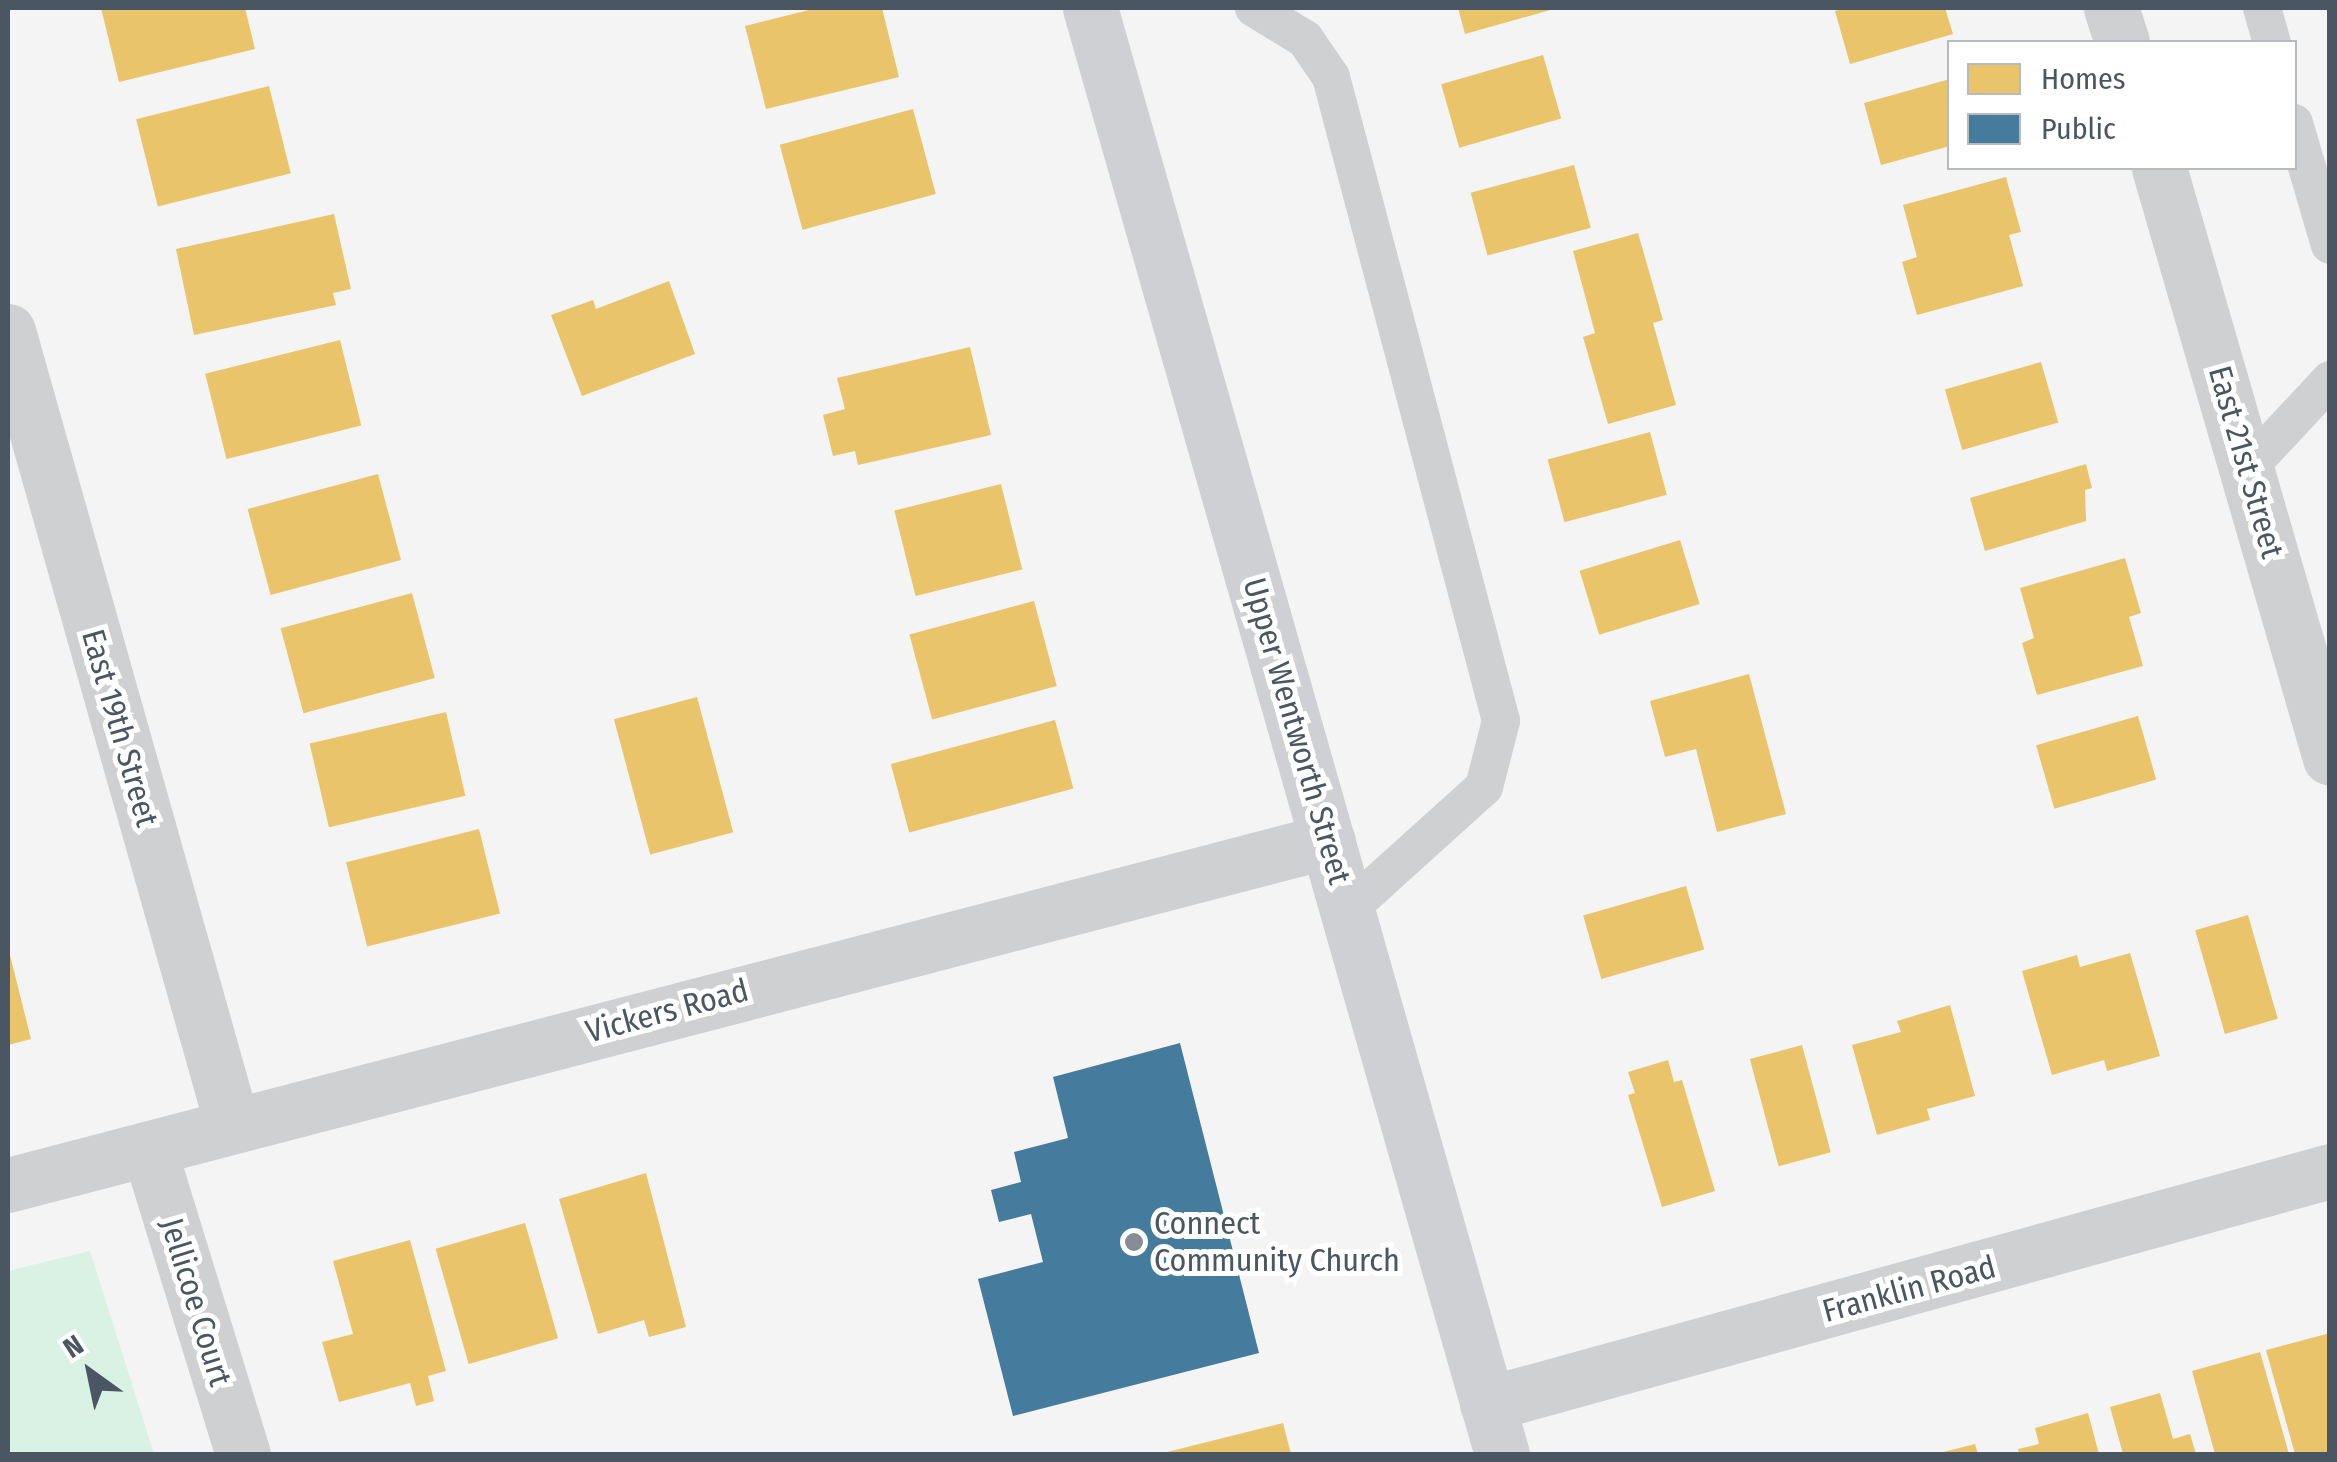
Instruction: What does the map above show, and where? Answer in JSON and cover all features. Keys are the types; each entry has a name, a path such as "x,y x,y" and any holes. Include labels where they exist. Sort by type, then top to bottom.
{"main road":[{"name":"Upper Wentworth Street","path":"1090,8 1494,1430"}],"street":[{"path":"2112,8 2121,40"},
{"name":"East 21st Street","path":"2160,170 2249,467 2330,758"},
{"name":"East 19th Street","path":"8,331 232,1124"},
{"name":"Vickers Road","path":"8,1185 1328,840"},
{"name":"Jellicoe Court","path":"148,1149 244,1454"},
{"name":"Franklin Road","path":"1494,1430 2330,1171"}],"lane":[{"path":"1254,8 1305,39 1331,77 1502,721 1484,787 1348,910"},
{"path":"2262,8 2271,40"},
{"path":"2297,133 2330,246"},
{"path":"2249,467 2330,380"}],"green space":[{"path":"90,1251 154,1454 8,1454 8,1271"}],"building: Homes":[{"path":"101,8 245,8 255,49 119,82"},
{"path":"817,8 882,8 899,77 766,109 745,26"},
{"path":"1458,8 1554,8 1554,9 1465,34"},
{"path":"1945,8 1953,34 1850,64 1835,11"},
{"path":"1543,55 1561,118 1459,148 1441,84"},
{"path":"1947,80 1947,147 1881,165 1864,103"},
{"path":"269,86 291,173 158,206 136,119"},
{"path":"913,109 936,194 802,230 780,145"},
{"path":"1574,165 1591,228 1487,255 1471,193"},
{"path":"2006,177 2021,232 2009,235 2023,286 1917,315 1902,262 1917,257 1903,205"},
{"path":"334,214 351,289 333,293 336,305 194,335 176,249"},
{"path":"1638,233 1663,320 1653,323 1676,405 1608,424 1583,337 1595,333 1573,251"},
{"path":"669,281 695,354 582,396 551,315 593,300 596,309"},
{"path":"340,340 361,425 226,459 205,374"},
{"path":"970,347 991,435 858,465 855,451 833,456 823,415 845,409 837,378"},
{"path":"2041,362 2058,423 1962,450 1945,390"},
{"path":"1650,432 1667,495 1564,522 1548,459"},
{"path":"2086,464 2092,488 2085,490 2086,521 1985,551 1970,498"},
{"path":"378,474 401,560 271,595 248,509"},
{"path":"1001,484 1022,569 916,596 894,511"},
{"path":"1680,540 1700,604 1599,635 1580,571"},
{"path":"2125,558 2141,613 2129,617 2143,666 2037,695 2022,643 2034,638 2020,588"},
{"path":"412,593 435,678 303,713 281,628"},
{"path":"1034,601 1057,686 932,719 909,634"},
{"path":"1749,674 1786,814 1717,832 1696,749 1665,757 1650,701"},
{"path":"697,697 733,832 650,854 614,719"},
{"path":"446,712 465,796 329,827 310,743"},
{"path":"2138,716 2156,779 2054,809 2036,745"},
{"path":"1055,720 1073,789 909,833 891,764"},
{"path":"479,829 500,913 367,947 346,862"},
{"path":"1686,886 1704,949 1601,979 1583,915"},
{"path":"2248,915 2278,1019 2225,1034 2195,930"},
{"path":"8,952 31,1039 8,1045"},
{"path":"2130,953 2160,1056 2107,1071 2104,1060 2052,1075 2022,971 2077,955 2080,967"},
{"path":"1950,1005 1975,1096 1927,1109 1930,1120 1877,1135 1852,1045 1901,1032 1897,1021"},
{"path":"1802,1045 1831,1152 1779,1166 1750,1059"},
{"path":"1668,1060 1674,1082 1682,1080 1715,1191 1662,1207 1628,1095 1635,1093 1628,1072"},
{"path":"646,1173 686,1327 649,1337 644,1320 598,1334 559,1199"},
{"path":"525,1223 558,1338 469,1364 436,1249"},
{"path":"410,1240 446,1371 428,1376 434,1401 416,1406 410,1383 339,1402 322,1342 353,1334 333,1261"},
{"path":"2330,1333 2330,1454 2295,1454 2266,1350"},
{"path":"2260,1352 2289,1454 2215,1454 2192,1371"},
{"path":"2160,1393 2173,1439 2190,1434 2196,1454 2123,1454 2110,1407"},
{"path":"2088,1413 2099,1454 2019,1454 2018,1449 2039,1444 2035,1428"},
{"path":"1283,1423 1291,1454 1163,1454 1163,1453"},
{"path":"1975,1444 1978,1454 1939,1454 1939,1453"}],"building: Public":[{"name":"Connect Community Church","path":"1180,1043 1259,1353 1013,1416 978,1279 1043,1262 1031,1214 999,1222 991,1190 1021,1182 1014,1152 1068,1138 1053,1077"}],"place":[{"name":"Connect Community Church","path":"1134,1242"}]}
